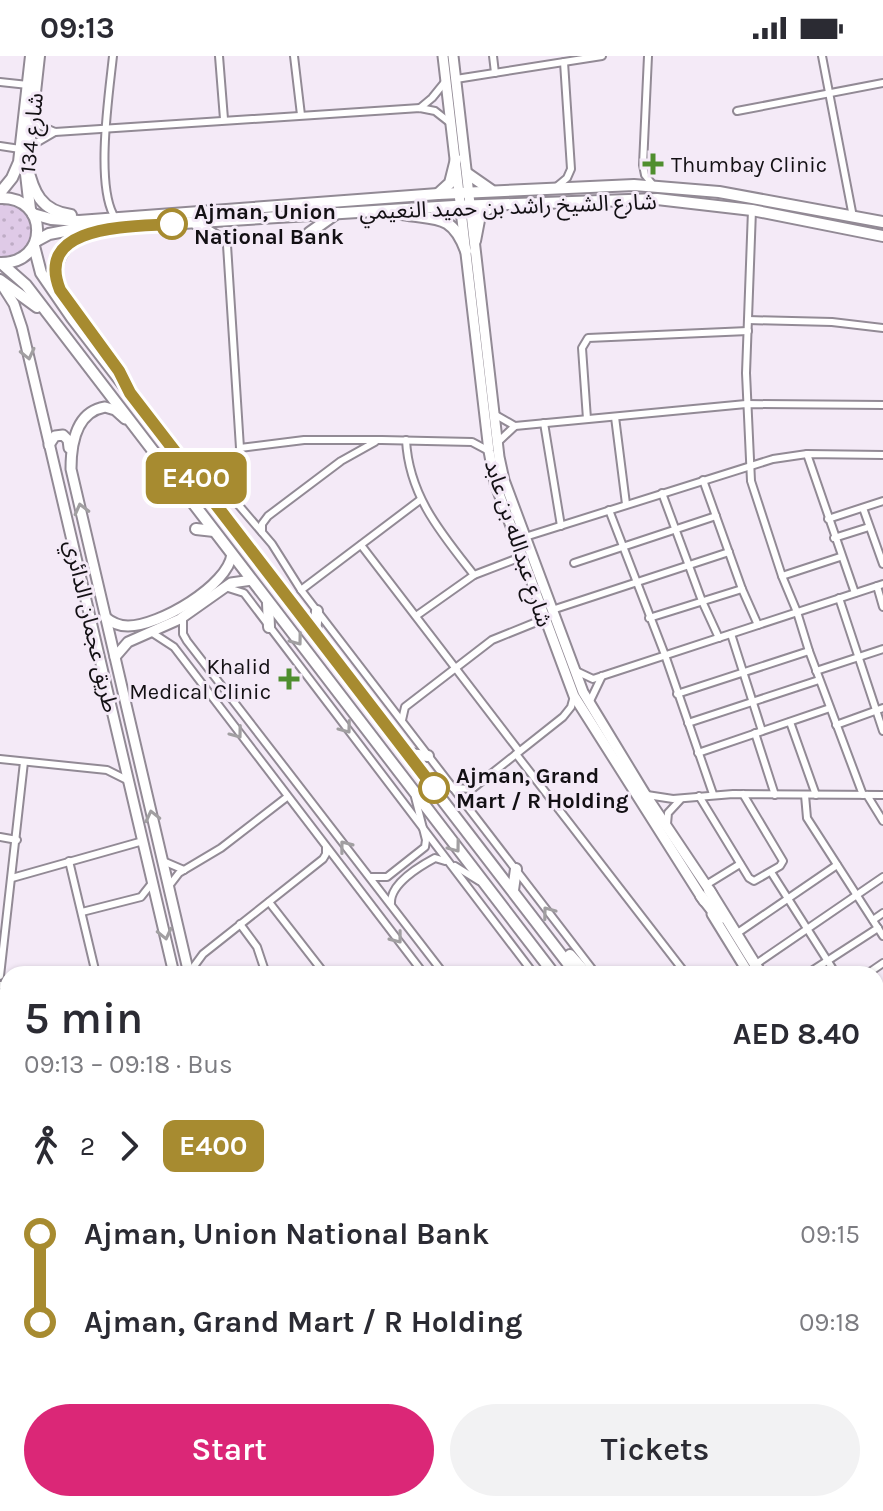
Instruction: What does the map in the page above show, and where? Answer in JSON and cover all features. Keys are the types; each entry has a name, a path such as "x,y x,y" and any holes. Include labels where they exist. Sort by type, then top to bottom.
{"main road":[{"name":"شارع 134","path":"31,56 24,148 31,212 37,224 36,260 45,279 130,393"},
{"name":"شارع 134","path":"0,196 15,173 24,148 31,121 39,56"},
{"name":"شارع عبدالله بن عابد","path":"443,56 451,79 468,174 464,193"},
{"name":"شارع عبدالله بن عابد","path":"453,56 452,125 456,159 475,241 504,480 589,704 705,890 739,932 761,966"},
{"path":"438,194 450,183 456,159"},
{"path":"27,165 33,191 49,208 68,215 164,214"},
{"path":"468,174 493,191"},
{"name":"شارع الشيخ راشد بن حميد النعيمي","path":"0,196 14,199 31,212 51,219 79,221 438,194 655,186 719,192 883,222"},
{"name":"شارع الشيخ راشد بن حميد النعيمي","path":"0,263 23,258 35,243 62,231 388,210 657,199 752,210 883,236"},
{"path":"475,241 480,215 494,205"},
{"name":"شارع عبدالله بن عابد","path":"466,206 466,251 489,451 498,495 544,619 574,696 586,718 758,966"},
{"path":"780,215 777,210 780,207 823,211"},
{"path":"388,210 446,221 458,233 466,251"},
{"path":"309,233 337,213"},
{"path":"195,223 216,236"},
{"path":"100,229 81,235 65,248 57,261 56,281 66,300 119,371 130,393 570,966"},
{"path":"0,263 26,285 74,346 548,966"},
{"path":"0,281 43,313 98,378"},
{"name":"طريق عجمان الدائري","path":"0,281 20,320 172,966"},
{"path":"74,346 73,340 80,338 130,393"},
{"name":"طريق عجمان الدائري","path":"139,432 111,409 101,407 80,423 71,461 73,483 187,966"},
{"path":"49,445 57,435 63,435 68,440 68,464 73,483"},
{"path":"196,529 214,531"},
{"path":"115,657 128,642 183,617 219,587 232,554"},
{"path":"105,617 126,626 147,623 219,587 238,580 252,580"},
{"path":"268,601 269,627"},
{"path":"315,633 317,611"},
{"path":"126,626 122,635 128,642"},
{"path":"408,754 428,756"},
{"path":"513,890 516,869"},
{"name":"شارع عبدالله بن عابد","path":"705,890 745,966"},
{"path":"528,910 580,966"},
{"path":"539,955 543,966"}],"street":[{"path":"113,56 106,128 107,199 113,214"},
{"path":"219,56 224,119"},
{"path":"294,56 301,115"},
{"path":"493,56 495,73"},
{"path":"420,108 451,79 602,56"},
{"path":"650,56 643,165 648,179 655,186"},
{"path":"822,56 853,217"},
{"path":"554,188 567,178 571,169 564,62"},
{"path":"0,82 28,85"},
{"path":"737,111 883,83"},
{"path":"31,121 55,132 420,108 441,114 452,125"},
{"path":"0,146 24,148 55,132"},
{"path":"752,210 746,404 749,465 755,496 836,725 865,795 883,821"},
{"path":"186,466 209,472 224,469 236,459 240,448 227,245"},
{"path":"748,320 832,322 883,328"},
{"path":"587,419 582,345 588,338 748,331"},
{"path":"494,414 515,426 746,404 883,405"},
{"path":"615,417 626,504"},
{"path":"544,423 561,526"},
{"path":"498,443 515,426"},
{"path":"472,442 486,429"},
{"path":"339,440 348,448 347,456"},
{"path":"262,532 262,524 268,516 347,456 382,440"},
{"path":"240,448 288,441 406,440 472,442 489,451"},
{"path":"406,440 409,465 420,500 431,520 474,575"},
{"path":"807,454 840,557 855,593"},
{"path":"525,537 784,456 883,455"},
{"path":"221,484 224,469"},
{"path":"209,472 262,532 301,590 590,966"},
{"path":"703,480 758,625"},
{"path":"662,493 719,638"},
{"path":"301,590 420,500"},
{"path":"828,519 883,501"},
{"path":"863,508 883,564"},
{"path":"609,510 665,655 713,794"},
{"path":"574,563 716,516"},
{"path":"834,538 869,527"},
{"path":"875,544 883,541"},
{"path":"361,545 680,966"},
{"path":"552,610 729,552"},
{"path":"416,616 474,575 521,557"},
{"path":"782,576 840,557"},
{"path":"573,668 593,679 880,585 883,607"},
{"path":"219,587 244,593 528,966"},
{"path":"649,618 742,589"},
{"path":"839,598 857,658 879,709 883,731"},
{"path":"183,617 183,634 192,647 438,966"},
{"path":"402,723 405,707 500,635 544,619"},
{"path":"151,632 169,642 181,656 418,966"},
{"path":"731,634 775,795"},
{"path":"181,656 192,647"},
{"path":"816,671 883,649"},
{"path":"677,694 809,651"},
{"path":"589,704 602,676"},
{"path":"688,723 819,680"},
{"path":"468,809 472,789 563,717 571,707 574,696"},
{"path":"389,705 405,707"},
{"path":"698,753 830,708"},
{"path":"836,725 879,709"},
{"path":"563,717 575,715 586,718"},
{"path":"790,722 816,795"},
{"path":"107,770 117,764 122,755"},
{"path":"0,759 107,770 129,781"},
{"path":"1,966 24,762"},
{"path":"452,788 472,789"},
{"path":"395,888 386,888 383,883 423,850 426,843 415,793"},
{"path":"645,794 664,799 713,794 883,795"},
{"path":"699,796 749,878 754,881 781,865 782,859 743,794"},
{"path":"805,795 807,818 883,936"},
{"path":"169,886 184,870 221,848 287,797"},
{"path":"667,827 668,813 683,798"},
{"path":"0,837 17,840"},
{"path":"12,878 143,841"},
{"path":"195,966 203,954 323,859 326,847"},
{"path":"392,906 390,897 395,888 432,859 439,858 450,863 483,883"},
{"path":"323,859 336,860"},
{"path":"69,861 94,966"},
{"path":"163,861 184,870"},
{"path":"705,890 740,864"},
{"path":"739,932 837,865"},
{"path":"771,872 831,966"},
{"path":"367,874 377,879 387,877"},
{"path":"759,962 883,877"},
{"path":"82,912 141,897 152,883"},
{"path":"141,897 157,904"},
{"path":"269,902 319,966"},
{"path":"873,920 883,913"},
{"path":"240,924 257,947 263,966"},
{"path":"820,966 878,928"},
{"path":"184,951 203,954"}],"shaded area":[{"path":"8,199 30,212 34,237 20,252 0,256 0,200"}],"bus line":[{"name":"E400","path":"172,224 100,229 81,235 65,248 57,261 56,281 60,290 119,371 130,393 434,788"}],"place":[{"name":"Thumbay Clinic","path":"653,164"},
{"name":"Ajman, Union National Bank","path":"172,224"},
{"name":"Khalid Medical Clinic","path":"289,679"},
{"name":"Ajman, Grand Mart / R Holding","path":"434,788"}]}
